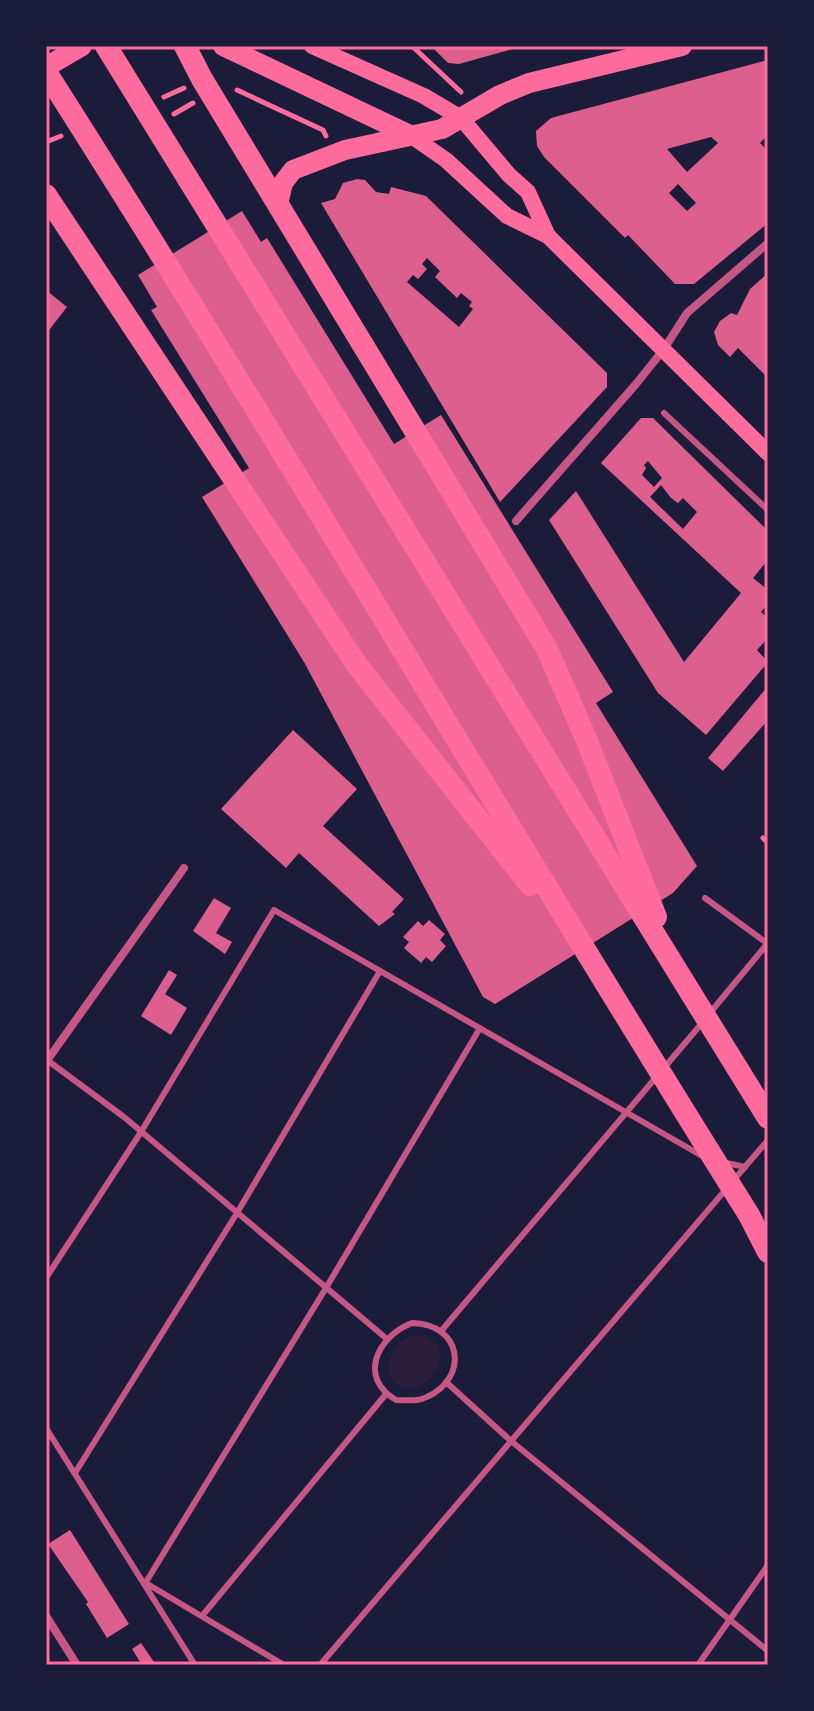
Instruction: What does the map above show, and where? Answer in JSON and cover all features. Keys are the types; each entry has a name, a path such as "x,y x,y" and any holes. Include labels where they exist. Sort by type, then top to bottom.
{"highway":[{"path":"106,46 768,1118"},
{"path":"185,46 547,649 587,741 677,970"},
{"path":"46,69 590,962 749,1215 768,1252"},
{"path":"46,195 357,665 590,962"}],"main road":[{"path":"46,69 82,46"},
{"path":"223,46 410,135 446,160 507,216 548,236 768,453"},
{"path":"312,46 424,96 461,118 509,175 528,192 548,236"},
{"path":"278,204 283,183 293,170 345,150 442,129 500,95 529,83 682,46"}],"street":[{"path":"516,521 664,349 687,313 768,243"},
{"path":"46,1060 184,868"},
{"path":"46,1616 77,1665"}],"lane":[{"path":"664,413 768,510"},
{"path":"442,1330 768,944 705,898"},
{"path":"46,1278 141,1132 274,910 709,1160 745,1167"},
{"path":"75,1473 237,1213 380,971"},
{"path":"143,1581 326,1288 480,1028"},
{"path":"46,1060 124,1117 387,1339"},
{"path":"320,1665 768,1140"},
{"path":"412,1323 428,1323 442,1330 452,1342 454,1354 454,1367 446,1382 425,1399 396,1400 386,1394 378,1385 374,1369 378,1353 387,1339 398,1329 412,1323"},
{"path":"446,1382 511,1441 768,1651"},
{"path":"202,1616 386,1394"},
{"path":"46,1428 195,1665"},
{"path":"698,1665 768,1565"},
{"path":"143,1581 284,1665"}],"path":[{"path":"412,46 464,95"},
{"path":"225,84 323,130 330,142"}],"shaded area":[{"path":"421,1335 434,1342 440,1351 436,1372 418,1387 407,1388 396,1384 389,1374 389,1361 394,1349 403,1340"}],"building":[{"path":"431,46 520,47 459,64 448,63"},
{"path":"768,60 768,135 760,143 768,151 768,223 694,284 675,284 628,235 625,238 544,157 537,146 536,131 551,118","holes":["711,137 718,143 687,172 667,149","678,184 696,203 687,211 669,193"]},
{"path":"365,180 376,192 389,194 391,187 426,196 607,373 607,387 500,502 321,203 335,199 343,183","holes":["427,258 440,271 435,277 457,298 461,293 472,302 469,306 473,309 459,327 407,282 413,275 418,279 427,269 422,264"]},
{"path":"242,211 261,242 267,238 394,444 441,415 613,692 596,703 697,866 673,893 495,1004 483,997 304,662 202,497 249,468 151,310 157,307 138,275"},
{"path":"768,273 768,378 738,348 730,357 718,345 714,332 720,321 731,313 737,315 750,289"},
{"path":"46,290 67,307 46,334"},
{"path":"641,418 653,418 768,531 768,563 753,578 768,590 768,604 761,612 768,618 768,638 757,650 768,662 706,735 658,693 549,520 576,491 684,662 741,593 601,463","holes":["648,461 662,478 654,487 642,475","661,485 671,498 678,503 683,498 697,512 683,529 650,497"]},
{"path":"768,686 768,720 723,771 708,758"},
{"path":"293,730 357,789 323,826 404,899 392,912 395,914 379,926 299,853 286,868 221,809"},
{"path":"214,898 231,908 216,933 232,942 225,954 193,931"},
{"path":"429,920 445,934 440,940 446,946 432,962 426,957 421,963 404,948 409,942 403,937 418,921 423,926"},
{"path":"169,970 177,975 165,994 187,1008 171,1035 141,1016"},
{"path":"70,1530 129,1624 107,1638 86,1604 88,1602 48,1544"},
{"path":"141,1643 156,1665 142,1665 132,1649"}]}
